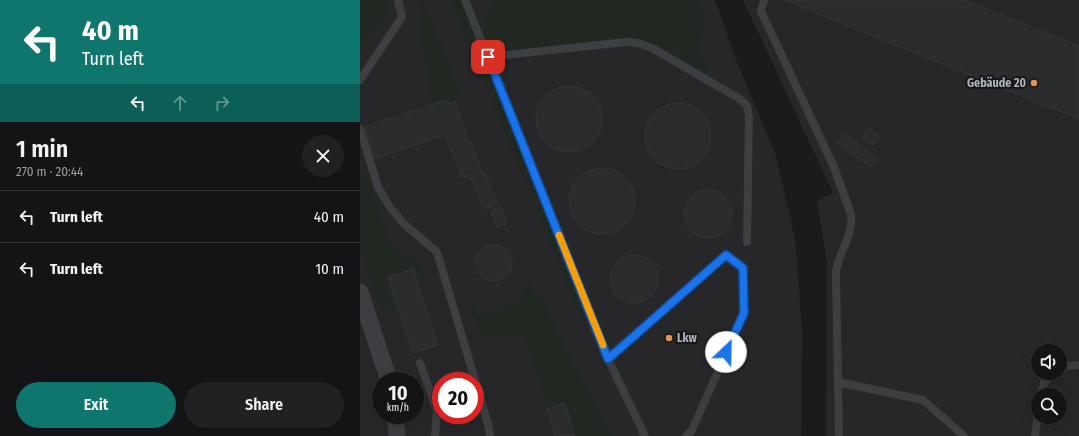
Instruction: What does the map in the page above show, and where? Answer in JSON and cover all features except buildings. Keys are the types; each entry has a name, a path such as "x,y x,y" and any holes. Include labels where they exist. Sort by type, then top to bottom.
{"street":[{"path":"360,292 386,372"},
{"path":"396,424 397,436"}],"lane":[{"path":"360,80 402,17 398,0"},
{"path":"465,0 608,359 645,436"},
{"path":"764,0 761,11 833,165 851,214 852,226 850,234 840,256 836,270 839,436"},
{"path":"488,57 626,42 638,43 652,48 740,99 746,106 749,116 747,242"},
{"path":"360,130 378,187 389,206 403,223 437,252 488,424 490,436"},
{"path":"608,359 726,255 743,268 744,313 692,430 686,436"},
{"path":"420,363 437,411 435,436"},
{"path":"1067,366 1079,365"},
{"path":"838,382 923,400 964,436"},
{"path":"1035,436 1037,424"}],"shaded area":[{"path":"360,0 715,0 738,65 775,153 791,221 795,242 802,332 801,436 360,436"},
{"path":"360,0 389,0 389,7 380,26 360,48"},
{"path":"417,0 423,0 462,97 435,108 429,87"},
{"path":"451,0 461,0 540,197 532,199"},
{"path":"493,0 701,0 699,6 704,12 705,18 699,52 709,69 706,74 660,47 630,38 504,51 496,49 488,43 482,33"},
{"path":"743,0 1079,0 1079,436 826,436 827,262 817,201 833,193"},
{"path":"367,175 391,245 421,264 425,278 417,279 413,268 385,277 395,306 381,312 360,248 360,177"},
{"path":"543,205 588,314 580,317 536,208"},
{"path":"531,283 537,299 542,297 556,331 612,436 575,436 565,403 548,408 525,336 482,334 479,331 471,309 475,307 479,316 524,298 520,287"}],"slow traffic":[{"path":"559,235 603,345"}],"place":[{"name":"Gebäude 20","path":"1034,83"},
{"name":"Lkw","path":"669,338"}],"route":[{"path":"488,57 608,359 726,255 743,268 744,313 726,352"}]}
